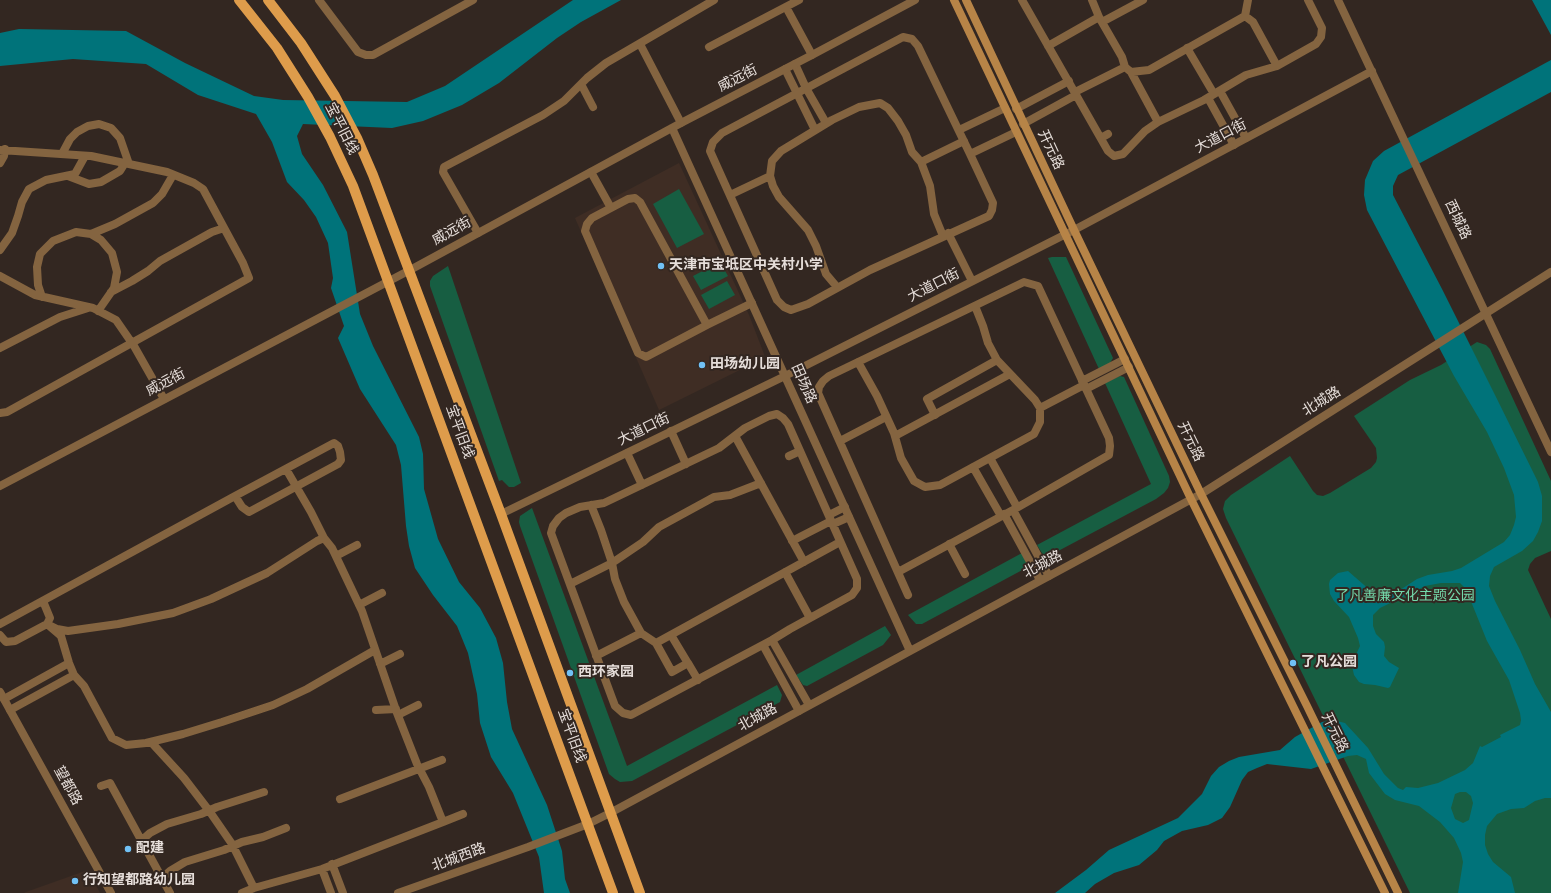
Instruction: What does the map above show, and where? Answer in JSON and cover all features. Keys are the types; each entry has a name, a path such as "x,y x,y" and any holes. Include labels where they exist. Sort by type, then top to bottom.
{"main road":[{"name":"宝平旧线","path":"239,0 277,48 308,97 330,137 353,186 613,893"},
{"name":"宝平旧线","path":"268,0 301,43 335,96 357,138 378,188 501,514 640,893"},
{"name":"开元路","path":"954,0 1191,499 1385,893"},
{"name":"开元路","path":"966,0 1023,124 1201,494 1314,720 1398,893"}],"street":[{"path":"319,0 358,52 366,55 373,55 473,0"},
{"path":"478,233 443,172 444,168 542,115 564,101 581,84 606,63 714,0"},
{"path":"709,47 799,0"},
{"name":"威远街","path":"0,486 410,270 681,123 915,0"},
{"path":"1022,0 1075,93 1104,136 1108,151 1114,156 1122,154 1145,131 1158,122 1214,94 1246,75 1276,66 1316,44 1321,37 1322,28 1308,0"},
{"path":"1092,0 1101,20 1158,122"},
{"path":"1048,46 1143,0"},
{"path":"1245,16 1248,0"},
{"name":"西城路","path":"1338,0 1551,452"},
{"path":"786,7 812,55"},
{"path":"1023,124 1075,93 1128,69 1149,70 1245,16"},
{"path":"1245,16 1253,22 1276,66"},
{"path":"903,37 912,38 918,46 993,203 992,210 988,216 836,287 802,306 791,310 784,308 777,300 710,151 713,142 722,133 797,93 903,37"},
{"path":"640,44 681,123"},
{"path":"1187,48 1214,94 1246,138"},
{"path":"795,64 806,88 826,123"},
{"path":"785,69 815,130"},
{"name":"大道口街","path":"501,514 785,376 1065,235 1372,71"},
{"path":"1016,109 1068,81"},
{"path":"581,84 593,107"},
{"path":"1214,94 1234,145"},
{"path":"836,287 826,274 816,246 808,230 780,197 770,176 772,161 781,151 826,123 859,107 880,103 888,108 898,121 906,135 912,152 921,162 930,186 934,214 972,281"},
{"path":"959,130 1005,108"},
{"path":"62,154 70,139 77,132 88,126 99,124 111,128 120,138 127,164"},
{"name":"田场路","path":"672,128 910,651"},
{"path":"970,154 1016,132"},
{"path":"921,162 964,141"},
{"path":"0,163 4,156 2,149 85,156 167,172 194,183 204,189 243,263 249,278 6,412 0,413"},
{"path":"0,250 12,232 22,202 29,189 46,180 75,174 85,156"},
{"path":"67,176 89,184 101,182 120,171 127,164"},
{"path":"591,172 610,208"},
{"path":"91,234 115,224 153,203 162,194 173,174"},
{"path":"730,195 770,176"},
{"path":"707,325 640,202 635,198 628,199 592,218 587,224 585,231 638,353 646,357 752,303"},
{"path":"111,292 148,271 160,261 212,232 224,228"},
{"path":"42,297 38,285 37,267 40,254 53,241 76,232 91,234 101,240 112,253 117,272 114,288 98,311"},
{"name":"北城路","path":"528,847 588,824 610,813 1201,494 1551,272"},
{"path":"0,276 35,295 89,308 116,320 132,343 164,399"},
{"path":"898,572 1109,455 1109,438 1038,286 1024,282 829,376 823,381 820,387 818,392 908,595"},
{"path":"858,362 877,396 895,436 901,458 914,481 925,487 940,485 1034,434 1040,422 1040,408 1035,400 997,360 988,343 975,306"},
{"path":"0,348 60,317 89,308"},
{"path":"1040,408 1084,385 1125,359"},
{"path":"935,414 927,399 997,360"},
{"path":"1084,385 1128,367"},
{"path":"895,436 1010,374"},
{"path":"777,414 788,424 857,579 857,588 852,595 698,680 631,715 623,713 615,706 596,656 552,533 553,526 559,518 566,513 580,507 604,503 719,448 735,436 745,428 777,414"},
{"path":"840,441 886,417"},
{"path":"671,431 686,464"},
{"path":"735,436 804,562"},
{"path":"0,624 235,496 334,443 338,446 341,460 338,464 249,512 242,507 235,496"},
{"path":"790,456 800,451"},
{"path":"627,453 642,485"},
{"path":"990,458 1049,576"},
{"path":"973,467 1040,580"},
{"path":"286,469 324,538 332,548 359,605 397,712 443,822"},
{"path":"570,584 612,563 644,542 659,527 714,497 730,495 761,483"},
{"path":"591,505 612,563 615,579 624,602 641,633 656,643 672,672 688,663 689,665"},
{"path":"792,541 831,520 845,507"},
{"path":"831,520 849,517"},
{"path":"47,624 57,629 68,631 118,624 173,613 211,599 267,574 317,541 324,538"},
{"path":"656,643 840,542"},
{"path":"949,544 965,574"},
{"path":"336,556 357,546"},
{"path":"785,572 810,618"},
{"path":"359,605 382,593"},
{"path":"0,634 6,642 15,641 47,624 50,618 43,601"},
{"path":"47,624 61,636 74,675 84,686 112,738 126,745 151,742 222,722 273,705 307,689 375,650"},
{"path":"596,656 641,633"},
{"path":"671,635 698,680"},
{"path":"772,640 809,705"},
{"path":"763,645 799,711"},
{"path":"380,664 400,654"},
{"path":"2,696 69,663"},
{"path":"10,710 74,675"},
{"name":"望都路","path":"2,696 111,893"},
{"path":"376,710 397,712 418,705"},
{"path":"151,742 184,778 210,811 233,846 254,888"},
{"path":"340,799 420,770 442,760"},
{"path":"101,786 110,784 170,893"},
{"path":"141,841 150,833 167,824 264,792"},
{"path":"242,893 254,888 322,869 463,814"},
{"path":"162,878 170,870 185,862 286,828"},
{"name":"北城西路","path":"398,893 528,847"},
{"path":"332,864 343,893"},
{"path":"322,869 331,893"}],"shaded area":[{"name":"天津市宝坻区中关村小学","path":"679,163 749,315 764,354 764,358 659,410 575,218"},
{"name":"行知望都路幼儿园","path":"88,870 100,893 24,893 26,892"}],"green space":[{"path":"679,189 704,234 677,248 653,204"},
{"path":"1066,257 1113,358 1110,363 1099,369 1048,258"},
{"path":"720,262 728,276 701,290 693,276"},
{"path":"448,266 521,483 514,487 509,487 502,480 499,481 430,286 430,281 433,276"},
{"path":"727,281 735,295 709,309 701,295"},
{"name":"了凡善廉文化主题公园","path":"1477,342 1486,345 1490,349 1551,481 1551,551 1535,558 1530,564 1528,570 1551,619 1551,893 1410,893 1226,518 1223,509 1225,501 1231,495 1290,456 1313,491 1317,495 1323,496 1371,468 1376,462 1377,458 1376,448 1354,416 1410,380 1441,365"},
{"path":"1120,376 1124,377 1169,476 1170,482 1168,488 1156,499 1045,558 1037,545 1151,484 1105,383"},
{"path":"532,508 627,766 777,685 782,695 780,702 632,781 620,782 615,779 609,774 520,526 520,516"},
{"path":"1022,553 1027,565 1026,568 922,624 916,624 908,615"},
{"path":"885,626 891,635 883,645 807,686 803,685 796,675"}],"water":[{"path":"573,0 621,0 581,22 557,38 499,83 462,105 423,121 392,128 303,124 297,136 302,154 323,185 347,232 360,314 373,346 419,437 423,454 424,489 438,539 459,582 480,608 496,638 503,663 507,702 512,729 547,805 562,851 565,879 570,893 544,893 539,857 513,793 491,757 480,723 477,694 468,653 457,626 433,595 415,568 409,546 401,465 396,445 360,389 338,338 344,326 331,288 333,278 328,243 316,217 304,200 287,182 272,142 256,114 198,95 146,64 73,59 0,66 0,33 19,29 126,31 185,63 254,96 283,100 407,102 445,86"},
{"path":"1532,0 1551,0 1551,35"},
{"path":"1551,60 1551,92 1398,175 1393,186 1393,195 1496,397 1538,482 1542,496 1542,521 1533,541 1522,551 1494,567 1490,576 1489,586 1535,684 1551,712 1551,798 1535,801 1524,808 1511,809 1497,814 1487,826 1485,835 1485,845 1488,854 1493,862 1511,877 1515,893 1458,893 1463,862 1461,853 1454,838 1440,822 1419,806 1395,800 1385,794 1369,773 1366,759 1357,755 1348,756 1311,769 1267,764 1248,772 1242,780 1230,807 1222,818 1208,825 1182,831 1164,841 1157,850 1139,865 1114,873 1095,884 1085,893 1055,893 1086,870 1109,850 1178,818 1202,794 1211,776 1219,767 1239,757 1280,750 1295,737 1322,722 1333,720 1345,723 1368,748 1384,774 1398,788 1403,790 1406,787 1418,788 1438,783 1465,770 1473,763 1480,746 1482,747 1501,737 1500,735 1520,725 1520,713 1509,680 1487,641 1466,589 1460,583 1441,583 1425,586 1380,608 1373,615 1373,626 1376,634 1384,642 1384,656 1389,662 1399,668 1390,687 1388,688 1364,684 1359,682 1354,675 1352,666 1360,646 1358,638 1349,617 1334,601 1330,594 1330,580 1338,573 1348,571 1371,591 1382,594 1390,594 1400,590 1417,579 1428,575 1461,568 1504,542 1510,535 1516,517 1514,495 1504,468 1487,432 1454,376 1367,210 1364,195 1365,180 1373,161 1384,151","holes":["1466,792 1471,796 1473,803 1469,820 1463,823 1455,819 1451,808 1455,794"]}],"place":[{"name":"天津市宝坻区中关村小学","path":"661,266"},
{"name":"田场幼儿园","path":"702,365"},
{"name":"了凡公园","path":"1293,663"},
{"name":"西环家园","path":"570,673"},
{"name":"配建","path":"128,849"},
{"name":"行知望都路幼儿园","path":"75,881"}]}
